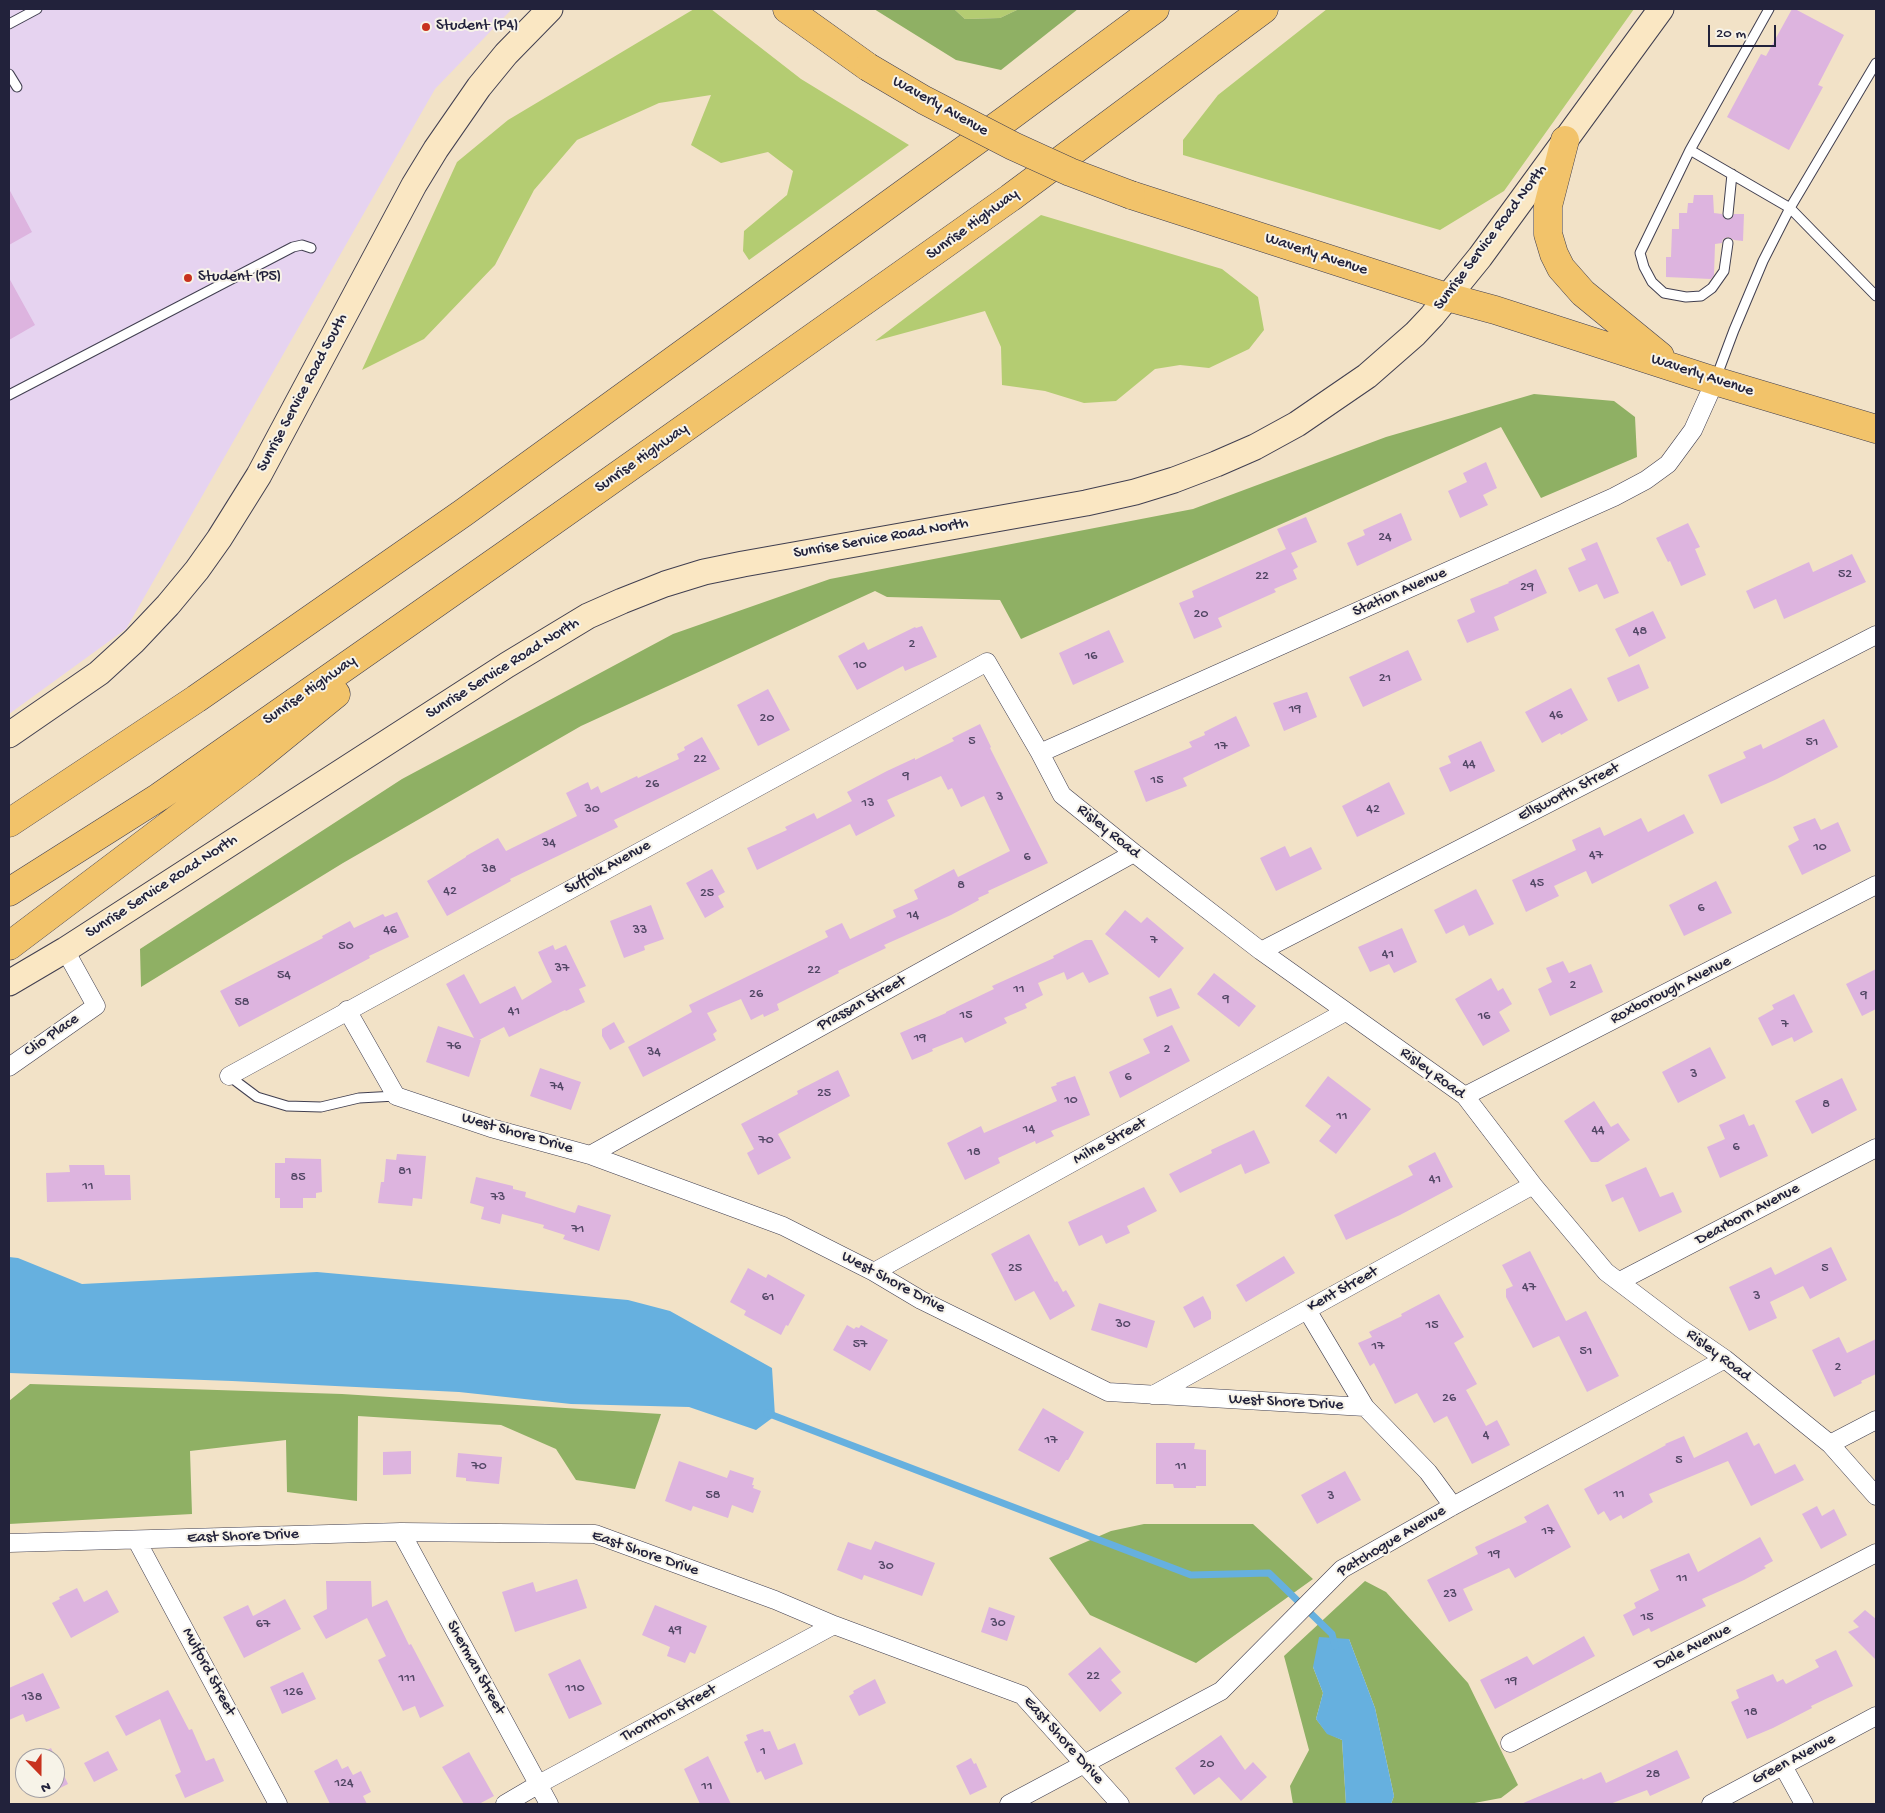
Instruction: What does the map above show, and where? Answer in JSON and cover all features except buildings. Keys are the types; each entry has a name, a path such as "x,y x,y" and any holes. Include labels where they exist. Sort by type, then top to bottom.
{"main road":[{"name":"Sunrise Service Road South","path":"9,736 99,673 134,641 168,605 219,539 259,475 414,185 436,149 479,87 506,54 550,9"},
{"name":"Waverly Avenue","path":"787,9 868,67 962,120 1070,172 1131,196 1715,381 1876,429"},
{"path":"9,823 330,607 456,519 1004,121 1154,9"},
{"name":"Sunrise Highway","path":"9,892 159,797 508,554 1010,198 1264,9"},
{"name":"Sunrise Service Road North","path":"9,983 65,950 508,664 588,616 664,584 704,572 1086,503 1174,480 1255,447 1297,424 1367,376 1410,339 1447,297 1480,257 1661,9"},
{"path":"1565,140 1548,206 1548,234 1554,254 1561,268 1583,293 1672,367"},
{"path":"9,946 250,764 508,554"},
{"path":"9,716 99,673"},
{"path":"9,815 60,790"}],"street":[{"name":"Station Avenue","path":"1040,753 1614,498 1646,480 1668,464 1693,430 1715,381"},
{"name":"Ellsworth Street","path":"1261,951 1876,635"},
{"name":"Risley Road","path":"987,662 1062,794 1134,853 1261,951 1466,1096 1534,1185 1606,1272 1680,1328 1725,1359 1830,1444 1876,1496"},
{"name":"Suffolk Avenue","path":"229,1076 987,662"},
{"name":"Prassan Street","path":"590,1155 1134,853"},
{"name":"Roxborough Avenue","path":"1466,1096 1876,885"},
{"name":"Clio Place","path":"9,1067 96,1006 65,950"},
{"path":"347,1010 396,1096"},
{"name":"Milne Street","path":"874,1272 1345,1012"},
{"name":"West Shore Drive","path":"396,1096 490,1128 590,1155 783,1226 874,1272 921,1300 1108,1392 1365,1408 1428,1472 1453,1506"},
{"name":"Dearborn Avenue","path":"1620,1281 1876,1148"},
{"name":"Kent Street","path":"1153,1396 1534,1185"},
{"path":"1307,1310 1365,1408"},
{"name":"Patchogue Avenue","path":"1009,1804 1221,1691 1342,1569 1453,1506 1725,1359"},
{"path":"1830,1444 1876,1420"},
{"name":"East Shore Drive","path":"9,1543 137,1541 401,1532 595,1534 775,1600 834,1626 1022,1695 1120,1804"},
{"name":"Sherman Street","path":"401,1532 549,1804"},
{"name":"Mulford Street","path":"137,1541 278,1804"},
{"name":"Dale Avenue","path":"1510,1743 1876,1553"},
{"name":"Thornton Street","path":"505,1804 834,1626"},
{"name":"Green Avenue","path":"1711,1804 1876,1716"},
{"path":"1783,1766 1804,1804"}],"lane":[{"path":"9,24 37,9"},
{"path":"1728,243 1724,271 1712,288 1701,296 1686,297 1664,293 1652,282 1644,267 1640,253 1690,150 1769,9"},
{"path":"1715,381 1759,270 1790,208 1876,62"},
{"path":"9,74 17,87"},
{"path":"1690,150 1790,208 1876,296"},
{"path":"1728,214 1732,174"},
{"path":"9,395 293,247 302,245 311,248"},
{"path":"229,1076 257,1096 286,1106 321,1107 359,1098 396,1096"}],"shaded area":[{"name":"Student (P5)","path":"9,9 512,9 435,89 126,629 9,714"}],"green space":[{"path":"694,9 711,9 801,79 909,145 749,260 743,251 744,231 787,195 793,171 768,152 721,163 691,145 711,95 659,103 577,140 534,190 495,265 424,339 362,370 457,162 508,120"},
{"path":"874,9 954,9 965,19 1000,18 1019,9 1078,9 1001,70 956,60"},
{"path":"954,9 1019,9 1000,18 965,19"},
{"path":"1327,9 1634,9 1504,191 1440,230 1183,155 1183,140 1218,95"},
{"path":"1041,215 1222,269 1258,297 1264,330 1249,349 1209,368 1180,365 1155,369 1116,401 1084,403 1045,391 1002,385 1001,347 985,311 875,341"},
{"path":"1534,394 1614,401 1635,417 1637,457 1541,498 1501,427 1021,639 1000,600 887,597 875,591 581,726 343,863 141,987 140,949 402,779 673,634 830,579 1193,509 1386,437"},
{"path":"30,1384 342,1394 661,1414 635,1489 576,1480 556,1449 501,1425 358,1416 357,1501 287,1492 286,1440 190,1451 192,1514 9,1524 9,1401"},
{"path":"1144,1524 1253,1524 1313,1579 1196,1663 1090,1615 1049,1558 1111,1531"},
{"path":"1365,1581 1386,1592 1468,1683 1518,1785 1501,1798 1469,1804 1391,1804 1394,1796 1375,1708 1349,1639 1313,1667 1323,1693 1316,1719 1327,1733 1342,1740 1346,1804 1293,1804 1290,1786 1309,1750 1284,1656"}],"water":[{"path":"9,1257 18,1258 82,1284 317,1272 628,1300 670,1311 772,1368 775,1416 756,1430 689,1407 571,1404 459,1392 9,1373"},
{"path":"1319,1637 1349,1639 1375,1708 1394,1796 1391,1804 1346,1804 1342,1740 1327,1734 1316,1719 1323,1693 1313,1667"}],"waterway":[{"path":"767,1413 1191,1575 1269,1573 1332,1634 1335,1646"}],"place":[{"name":"Student (P4)","path":"426,27"},
{"name":"Student (P5)","path":"188,278"}]}
